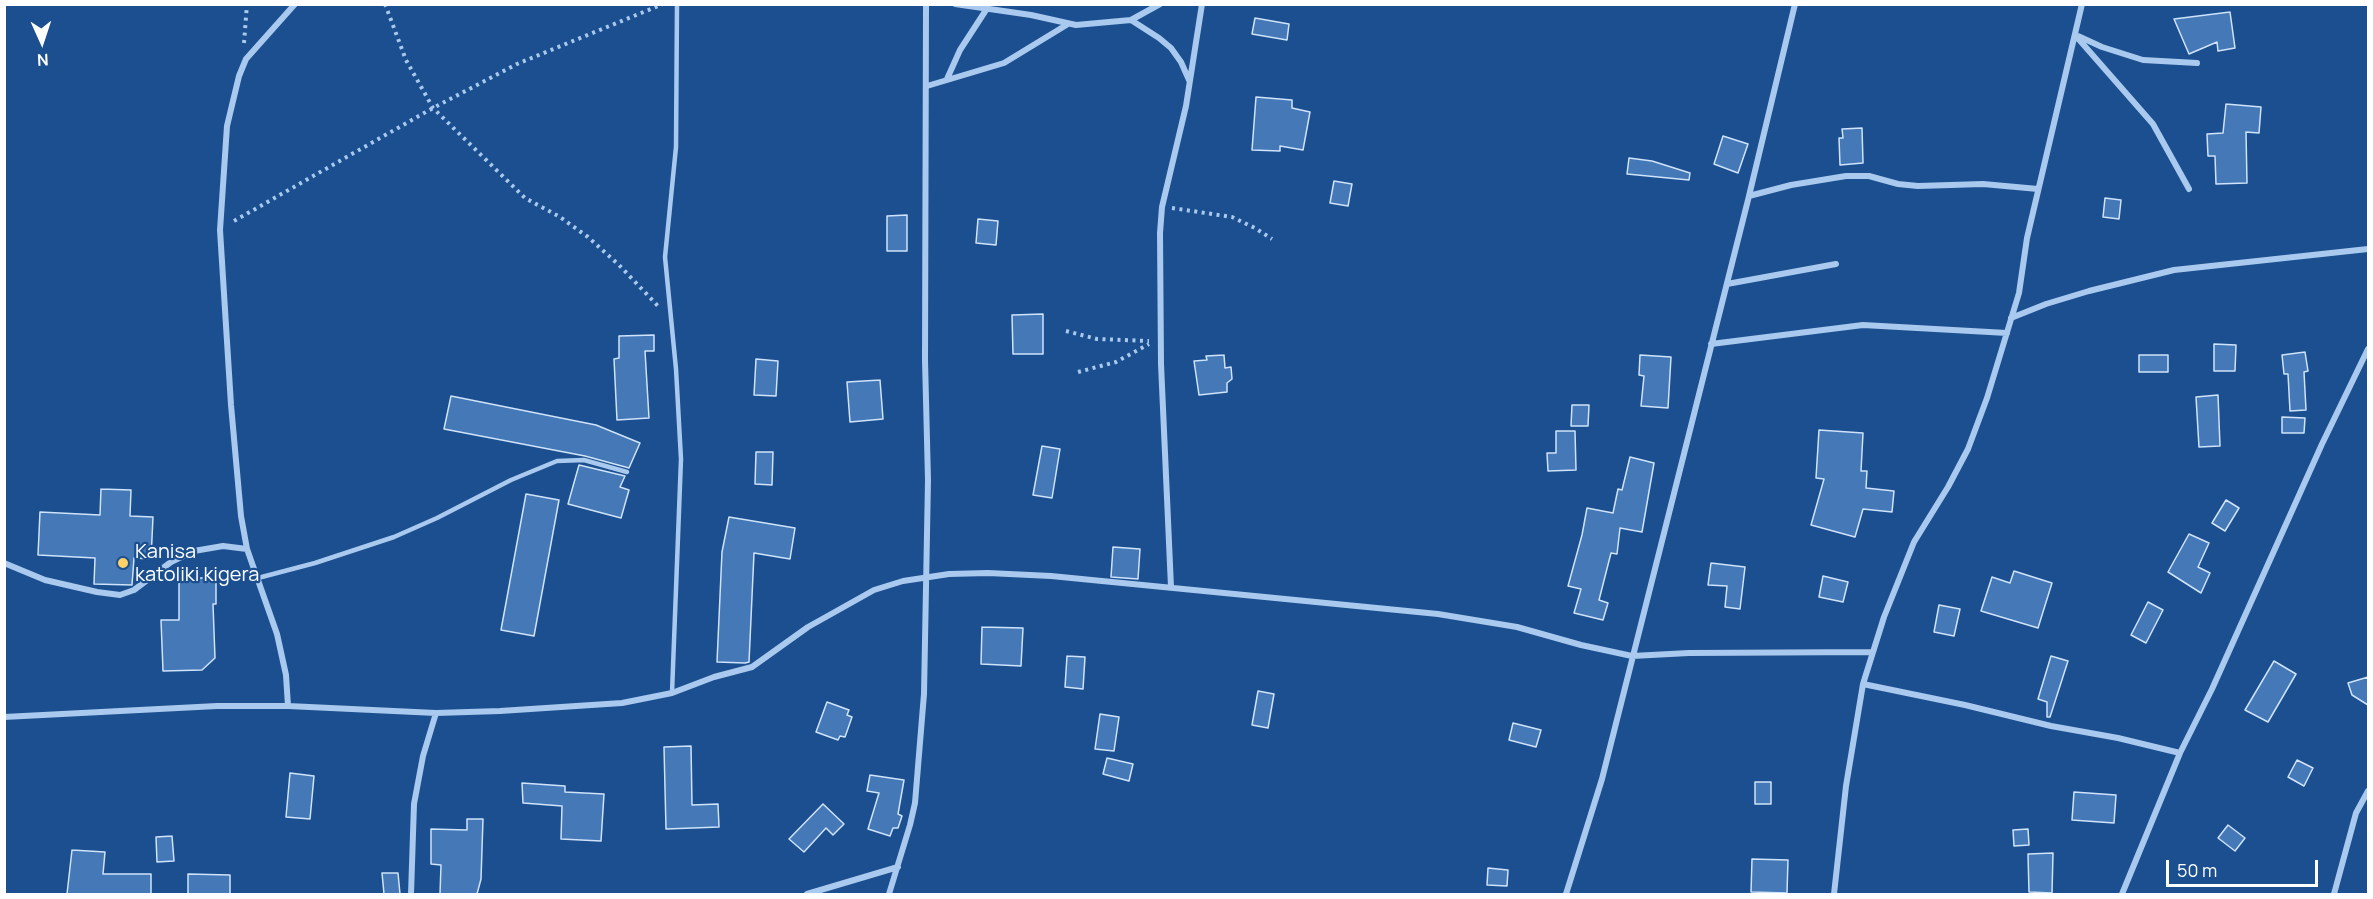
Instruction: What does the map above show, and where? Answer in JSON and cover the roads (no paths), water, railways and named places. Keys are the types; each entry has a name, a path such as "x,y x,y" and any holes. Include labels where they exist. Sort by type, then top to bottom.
{"street":[{"path":"288,706 286,675 279,645 247,549 241,516 220,230 227,126 239,76 246,59 295,4"},
{"path":"889,894 910,825 917,785 924,694 928,480 925,360 926,4"},
{"path":"955,4 1031,15 1069,24 1096,25 1131,20 1160,4"},
{"path":"1171,587 1159,256 1162,207 1180,132 1202,4"},
{"path":"1566,894 1602,778 1749,196 1795,4"},
{"path":"1834,894 1846,786 1863,684 1884,617 1914,542 1968,449 1987,398 2019,292 2027,238 2082,4"},
{"path":"947,79 960,50 986,10"},
{"path":"1131,20 1156,35 1171,48 1190,81"},
{"path":"927,86 1004,63 1069,24"},
{"path":"2075,35 2102,47 2143,60 2197,63"},
{"path":"2075,35 2153,124 2189,189"},
{"path":"1749,196 1791,185 1846,176 1869,176 1898,184 1918,186 1983,184 2038,189"},
{"path":"2012,318 2046,304 2089,291 2174,270 2368,249"},
{"path":"1726,284 1836,264"},
{"path":"1711,344 1863,325 2007,333"},
{"path":"2122,894 2180,753 2212,689 2322,444 2368,349"},
{"path":"4,563 45,580 120,595 134,590 171,561 194,550 223,546 247,549"},
{"path":"4,717 217,706 288,706 436,713 622,703 672,693 714,677 752,667 808,627 874,590 926,576 988,573 1052,576 1438,614 1518,627 1581,645 1632,656 1689,653 1873,652"},
{"path":"1863,684 2180,753"},
{"path":"411,894 414,804 423,756 436,713"},
{"path":"2334,894 2356,813 2368,790"},
{"path":"807,894 898,867"}],"lane":[{"path":"672,693 681,459 665,257 676,147 677,4"},
{"path":"258,578 315,563 394,537 511,480 557,461 584,460 627,472"}],"place":[{"name":"Kanisa katoliki kigera","path":"123,563"}]}
